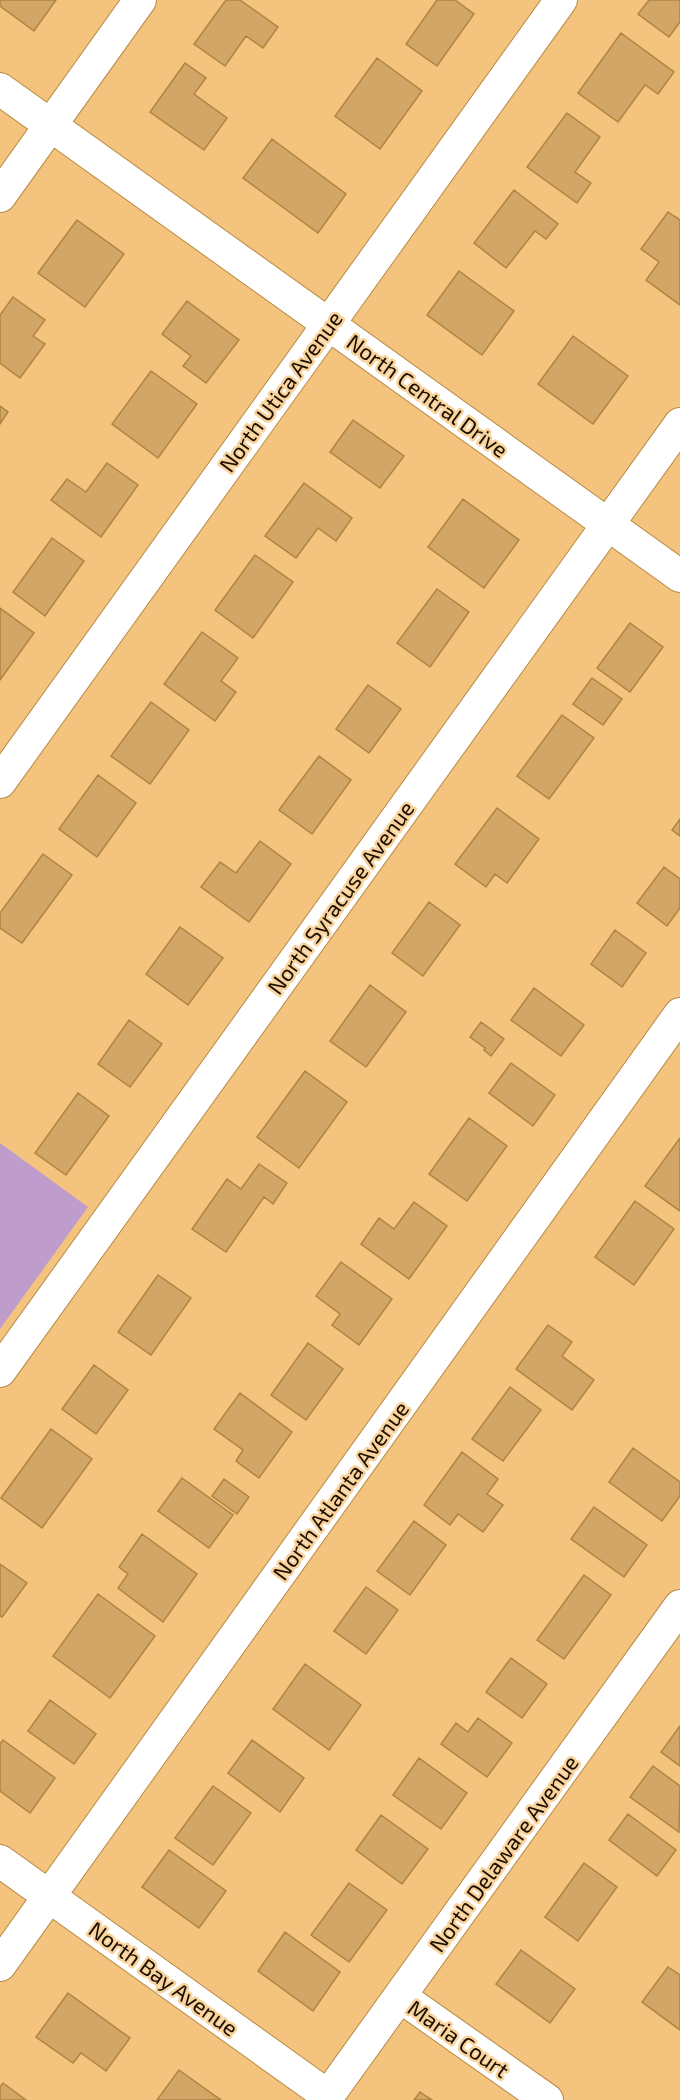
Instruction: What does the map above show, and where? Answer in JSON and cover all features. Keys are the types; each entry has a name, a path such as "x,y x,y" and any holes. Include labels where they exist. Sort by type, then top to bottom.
{"street":[{"path":"0,196 140,0"},
{"name":"North Utica Avenue","path":"0,782 561,0"},
{"name":"North Central Drive","path":"0,89 680,576"},
{"name":"North Syracuse Avenue","path":"0,1371 680,424"},
{"name":"North Atlanta Avenue","path":"0,1965 680,1014"},
{"name":"North Delaware Avenue","path":"326,2098 680,1606"},
{"name":"North Bay Avenue","path":"0,1861 326,2098"},
{"name":"Maria Court","path":"401,1996 547,2100"}],"shaded area":[{"path":"0,1143 88,1207 0,1329"}],"building":[{"path":"0,0 56,0 34,31 0,6"},
{"path":"226,0 240,0 278,27 263,48 246,36 225,66 194,44"},
{"path":"437,0 455,0 474,14 437,66 406,44"},
{"path":"649,0 680,0 680,22 669,37 638,14"},
{"path":"621,33 674,72 658,94 645,85 618,122 578,93"},
{"path":"377,58 422,91 380,149 335,116"},
{"path":"185,63 206,78 194,94 227,118 204,150 150,112"},
{"path":"567,113 600,137 575,172 591,183 577,203 527,167"},
{"path":"272,139 346,194 318,233 243,178"},
{"path":"514,190 558,224 546,239 535,231 506,268 474,243"},
{"path":"668,212 680,220 680,305 646,280 659,262 641,249"},
{"path":"77,220 124,254 85,307 38,273"},
{"path":"459,271 514,311 482,355 427,315"},
{"path":"13,297 45,320 33,336 45,344 20,378 0,363 0,315"},
{"path":"187,301 239,340 206,383 183,366 191,356 162,334"},
{"path":"573,336 628,376 593,424 538,384"},
{"path":"151,371 197,404 158,458 112,424"},
{"path":"0,406 8,412 0,424"},
{"path":"353,420 404,456 380,488 330,452"},
{"path":"107,463 138,485 101,537 51,500 67,479 86,492"},
{"path":"304,483 352,518 336,541 318,528 296,558 265,536"},
{"path":"463,499 519,540 484,588 428,547"},
{"path":"52,538 84,561 45,616 13,592"},
{"path":"255,555 293,582 253,638 215,610"},
{"path":"437,589 469,612 430,667 397,643"},
{"path":"0,608 34,633 0,680"},
{"path":"630,623 663,647 630,692 597,668"},
{"path":"202,632 238,658 221,681 236,692 215,721 164,684"},
{"path":"592,678 622,699 603,725 573,704"},
{"path":"368,685 401,709 369,753 336,729"},
{"path":"151,702 189,730 150,784 111,756"},
{"path":"562,715 594,738 549,799 517,776"},
{"path":"319,756 351,780 312,834 279,810"},
{"path":"98,775 136,803 97,857 59,829"},
{"path":"497,808 539,839 507,883 495,874 486,887 455,864"},
{"path":"680,819 680,836 672,830"},
{"path":"260,841 291,864 249,922 201,887 220,862 236,873"},
{"path":"43,854 72,875 22,943 0,928 0,913"},
{"path":"664,867 680,879 680,908 667,926 637,903"},
{"path":"429,902 460,925 423,976 392,953"},
{"path":"180,927 223,958 188,1005 146,974"},
{"path":"615,930 646,953 622,987 591,964"},
{"path":"370,985 406,1012 366,1067 330,1041"},
{"path":"534,988 584,1025 561,1056 511,1020"},
{"path":"129,1020 162,1044 130,1087 98,1064"},
{"path":"481,1022 504,1039 491,1056 484,1050 485,1048 470,1037"},
{"path":"511,1063 555,1095 533,1126 489,1093"},
{"path":"305,1071 347,1102 299,1168 257,1137"},
{"path":"78,1093 109,1116 66,1175 35,1153"},
{"path":"469,1118 507,1146 467,1201 429,1174"},
{"path":"680,1138 680,1211 645,1186"},
{"path":"259,1164 287,1183 273,1204 264,1197 226,1252 192,1229 227,1179 241,1189"},
{"path":"635,1201 674,1229 634,1285 595,1257"},
{"path":"414,1202 447,1226 409,1279 361,1244 379,1218 394,1229"},
{"path":"341,1262 392,1299 359,1345 332,1325 340,1314 316,1296"},
{"path":"158,1275 191,1298 151,1355 118,1332"},
{"path":"548,1325 572,1342 562,1356 594,1380 572,1410 516,1369"},
{"path":"308,1343 343,1369 306,1420 271,1395"},
{"path":"94,1365 128,1390 96,1434 62,1409"},
{"path":"510,1387 541,1410 503,1461 472,1439"},
{"path":"240,1393 292,1432 259,1478 236,1461 243,1450 214,1429"},
{"path":"51,1429 92,1459 42,1528 1,1498"},
{"path":"633,1448 680,1482 680,1496 662,1521 609,1482"},
{"path":"462,1452 498,1479 487,1494 503,1505 483,1532 458,1514 450,1525 424,1505"},
{"path":"182,1478 233,1515 209,1548 158,1511"},
{"path":"224,1479 249,1497 237,1514 212,1496"},
{"path":"594,1507 647,1545 624,1577 571,1539"},
{"path":"414,1521 446,1545 410,1595 377,1571"},
{"path":"142,1534 197,1574 163,1622 118,1588 128,1574 119,1567"},
{"path":"0,1564 27,1583 2,1617 0,1616"},
{"path":"584,1575 611,1595 564,1659 537,1640"},
{"path":"366,1587 398,1610 366,1654 334,1631"},
{"path":"98,1594 155,1636 110,1698 53,1656"},
{"path":"511,1658 547,1684 522,1718 486,1692"},
{"path":"305,1664 361,1705 329,1750 273,1709"},
{"path":"50,1700 96,1734 74,1764 28,1731"},
{"path":"478,1718 512,1743 487,1777 441,1744 456,1723 468,1732"},
{"path":"680,1726 680,1766 661,1752"},
{"path":"3,1740 55,1778 30,1813 0,1791 0,1744"},
{"path":"252,1740 304,1778 280,1812 228,1773"},
{"path":"419,1758 467,1793 441,1829 393,1795"},
{"path":"653,1766 680,1786 679,1832 630,1797"},
{"path":"213,1786 251,1813 213,1865 175,1838"},
{"path":"628,1814 676,1850 657,1876 609,1840"},
{"path":"381,1815 428,1849 402,1884 356,1850"},
{"path":"169,1850 226,1891 199,1928 142,1887"},
{"path":"584,1863 617,1887 578,1941 545,1917"},
{"path":"349,1883 387,1910 349,1962 311,1935"},
{"path":"285,1932 340,1972 313,2011 258,1971"},
{"path":"521,1950 575,1989 550,2023 496,1984"},
{"path":"668,1967 680,1975 680,2030 642,2002"},
{"path":"68,1993 130,2038 106,2071 81,2053 73,2063 36,2037"},
{"path":"179,2070 221,2100 157,2100"},
{"path":"3,2083 26,2100 0,2100 0,2087"},
{"path":"420,2092 432,2100 414,2100"}]}
